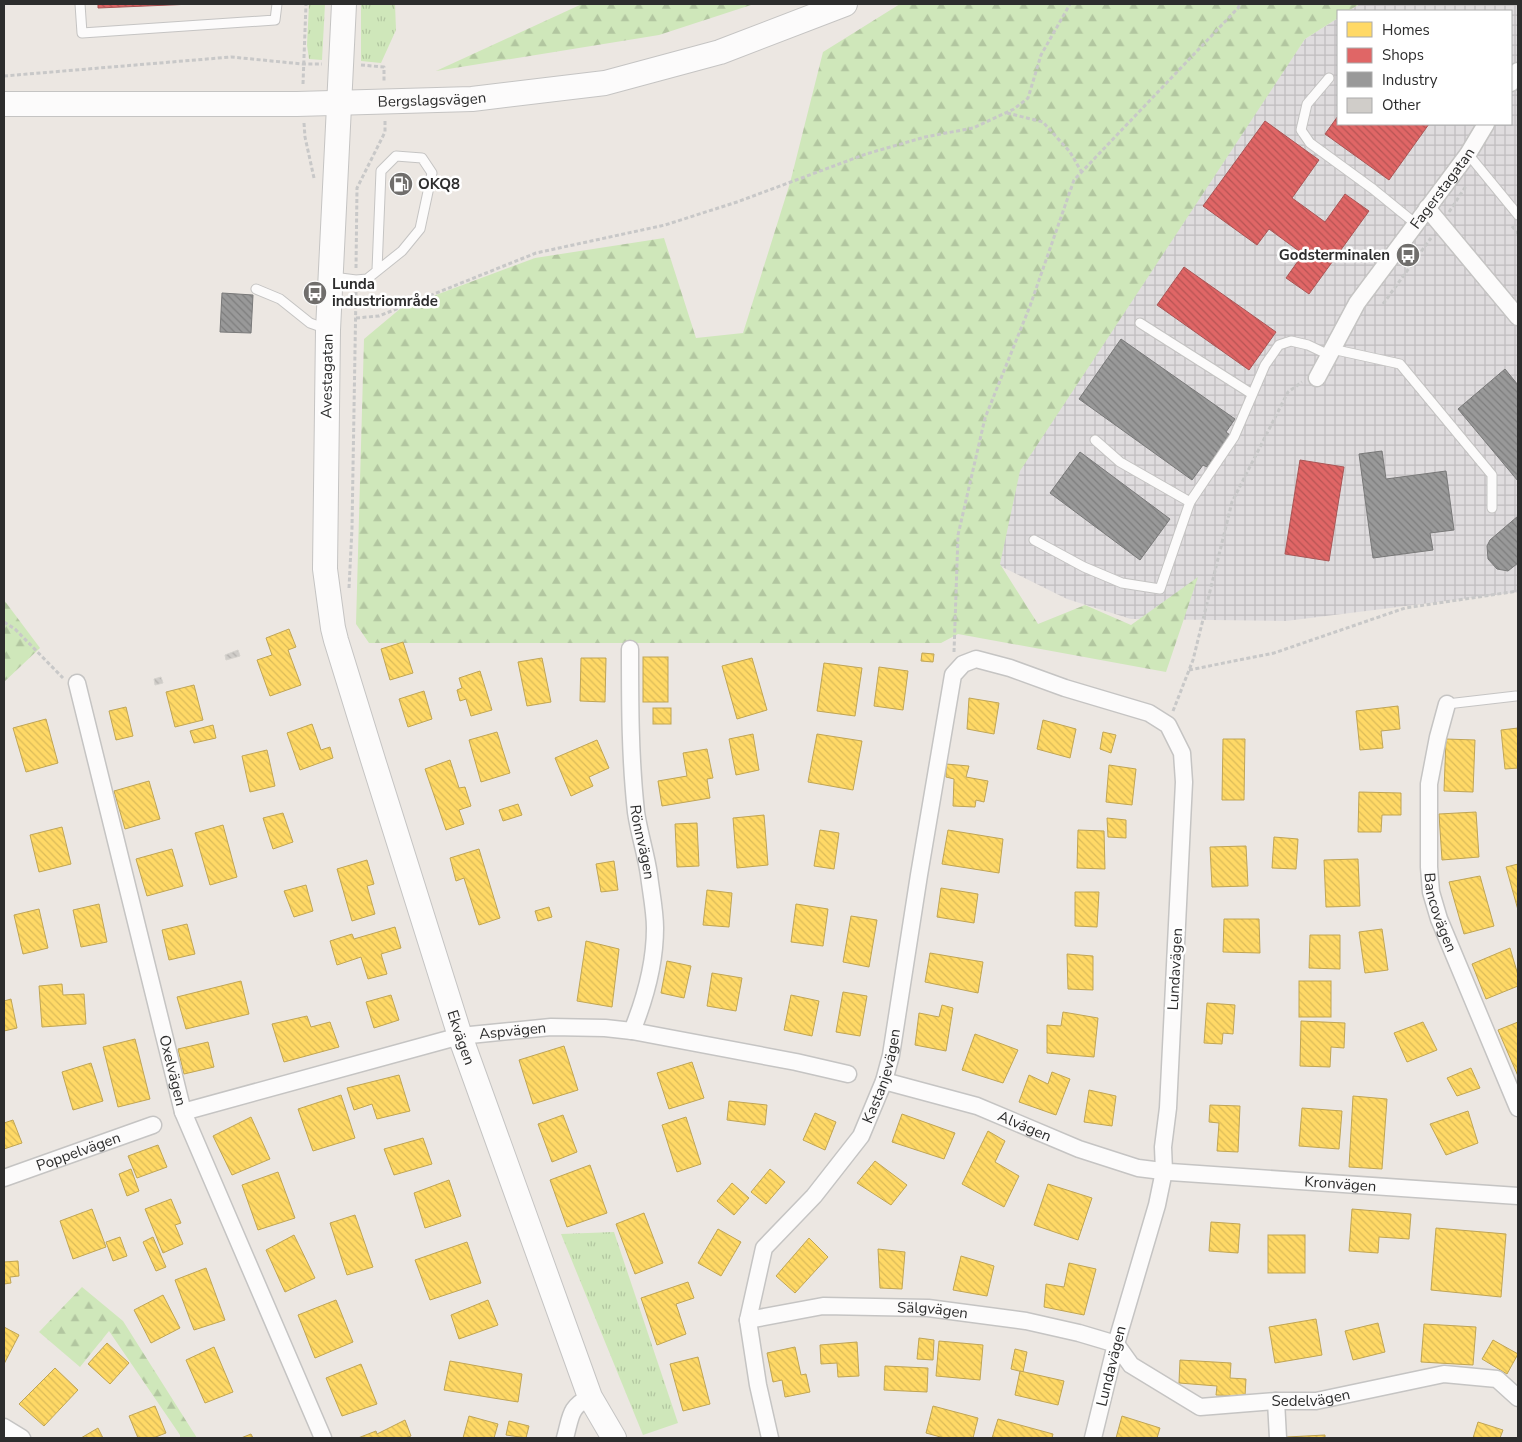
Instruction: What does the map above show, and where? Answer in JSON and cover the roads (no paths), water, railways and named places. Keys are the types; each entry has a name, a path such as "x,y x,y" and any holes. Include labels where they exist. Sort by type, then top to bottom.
{"street":[{"name":"Avestagatan","path":"333,628 325,569 328,330 344,4"},
{"name":"Bergslagsvägen","path":"4,104 302,103 472,99 605,83 720,52 845,4"},
{"name":"Fagerstagatan","path":"1317,378 1357,303 1468,154 1485,125"},
{"path":"1427,208 1518,317"},
{"name":"Ekvägen","path":"333,628 460,1036 590,1397 614,1438"},
{"name":"Rönnvägen","path":"630,649 630,740 633,782 638,824 649,874 655,928 644,1001 632,1031"},
{"name":"Kastanjevägen","path":"770,1438 758,1385 748,1320 764,1248 814,1196 861,1136 884,1081 891,1055 953,675 963,664 976,659 1010,668 1065,688 1149,713 1168,725"},
{"name":"Oxelvägen","path":"77,684 183,1112 323,1438"},
{"name":"Bancovägen","path":"1446,704 1429,784 1429,867 1431,892 1439,919 1518,1108"},
{"name":"Lundavägen","path":"1093,1438 1116,1344 1157,1205 1164,1171 1163,1147 1168,1108 1184,782 1182,754 1168,725"},
{"name":"Aspvägen","path":"183,1112 460,1036 551,1027 605,1028 632,1031 796,1062 848,1074"},
{"name":"Alvägen","path":"884,1081 977,1106 1079,1149 1138,1168 1164,1171"},
{"name":"Poppelvägen","path":"4,1178 153,1124"},
{"name":"Kronvägen","path":"1164,1171 1518,1196"},
{"name":"Sälgvägen","path":"748,1320 823,1306 928,1308 1026,1321 1116,1344"},
{"name":"Sedelvägen","path":"1116,1344 1131,1365 1200,1407 1276,1401 1316,1401 1444,1374 1497,1379 1518,1398"},
{"path":"565,1438 573,1410 579,1402 590,1397"},
{"path":"1276,1401 1278,1438"},
{"path":"4,1427 22,1438"}],"lane":[{"path":"80,4 82,33 275,20 276,4"},
{"path":"1329,78 1307,104 1301,130 1310,143 1416,224"},
{"path":"1468,154 1518,215"},
{"path":"330,277 356,280 367,279 402,251 420,230 432,173 422,158 396,156 381,171 377,270"},
{"path":"256,289 280,300 310,323 328,330"},
{"path":"1140,323 1252,394"},
{"path":"1034,540 1084,567 1122,583 1160,589 1190,502 1234,437 1265,365 1279,346 1291,341 1331,352 1400,364 1492,475 1492,508"},
{"path":"1095,440 1120,462 1190,502"},
{"path":"1446,704 1516,696"}],"place":[{"name":"OKQ8","path":"401,184"},
{"name":"Godsterminalen","path":"1408,255"},
{"name":"Lunda industriområde","path":"315,293"}]}
